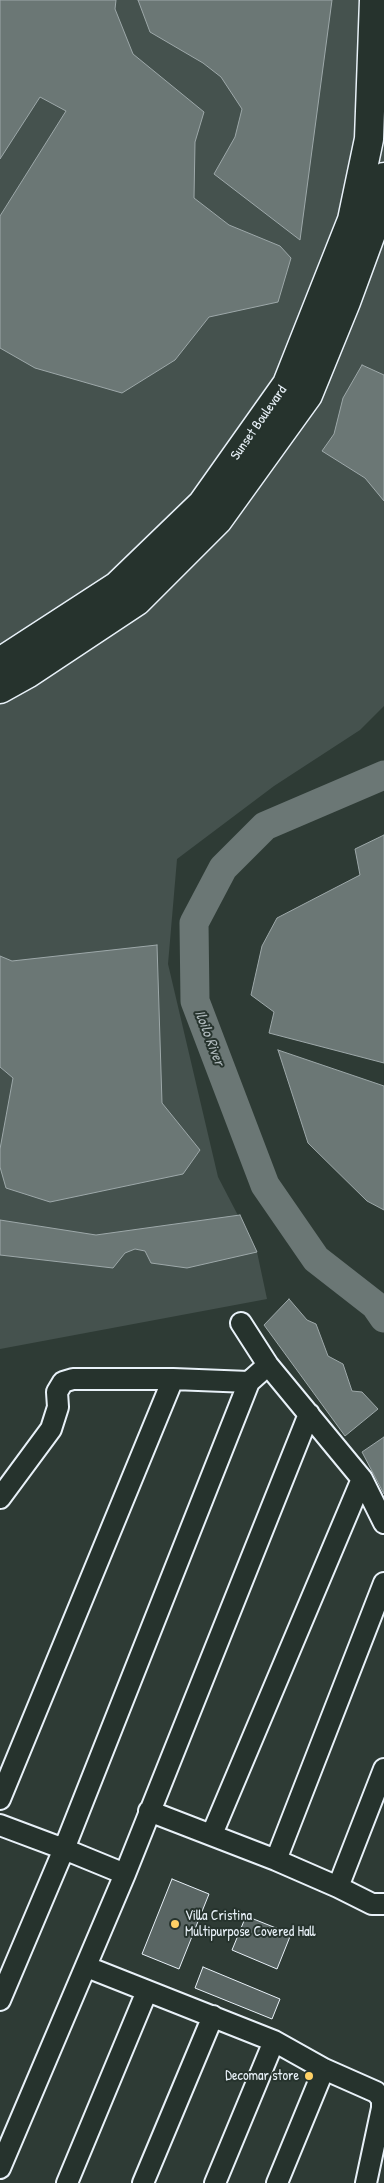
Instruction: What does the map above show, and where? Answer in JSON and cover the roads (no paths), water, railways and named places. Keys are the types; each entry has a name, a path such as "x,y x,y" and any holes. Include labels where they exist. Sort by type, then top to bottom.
{"main road":[{"path":"374,0 384,1"},
{"name":"Sunset Boulevard","path":"0,662 117,586 138,566 202,504 287,384 352,220 369,139 374,0"},
{"name":"Sunset Boulevard","path":"0,689 27,674 137,601 218,520 308,395 346,302 375,223 384,177"}],"street":[{"path":"240,1324 268,1365 362,1479 384,1523"},
{"path":"0,2000 64,1848 249,1382 268,1365"},
{"path":"0,1498 51,1429 58,1407 56,1392 63,1382 73,1379 173,1379 249,1382"},
{"path":"0,1799 173,1379"},
{"path":"0,2168 87,1967 309,1414"},
{"path":"212,1834 362,1479"},
{"path":"276,1860 384,1583"},
{"path":"338,1887 384,1769"},
{"path":"149,1812 212,1834 276,1860 372,1904 384,1904"},
{"path":"0,1825 64,1848 125,1874"},
{"path":"87,1967 274,2041 324,2069 362,2084 376,2092 382,2099 382,2108 366,2183"},
{"path":"67,2183 147,1991"},
{"path":"143,2183 213,2016"},
{"path":"215,2183 274,2041"},
{"path":"277,2183 324,2069"}],"waterway":[{"name":"Iloilo River","path":"384,775 265,826 223,868 194,923 195,1001 265,1185 316,1259 375,1305 384,1318"}],"place":[{"name":"Villa Cristina Multipurpose Covered Hall","path":"175,1924"},
{"name":"Decomar store","path":"309,2076"}]}
